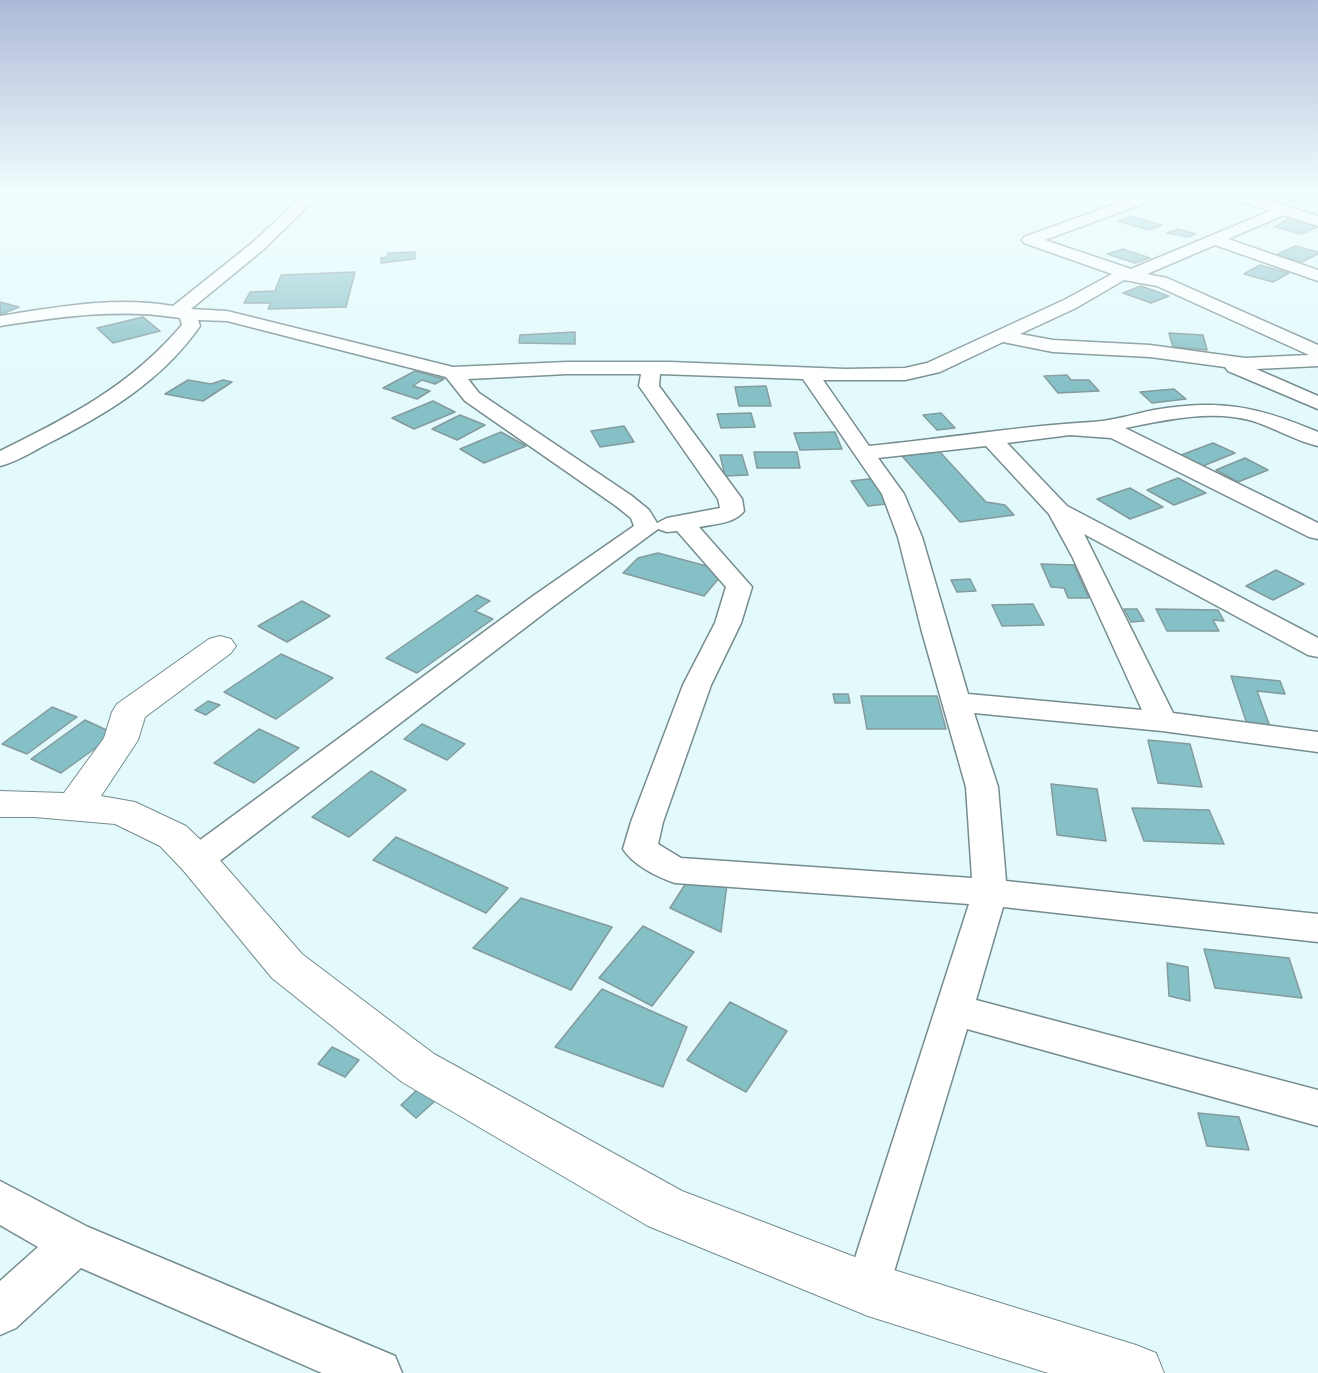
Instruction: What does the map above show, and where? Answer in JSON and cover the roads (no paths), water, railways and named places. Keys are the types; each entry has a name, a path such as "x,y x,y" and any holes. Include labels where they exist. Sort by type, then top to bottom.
{"street":[{"path":"182,313 243,259"},
{"path":"1086,259 1161,282 1318,352"},
{"path":"0,321 83,309 161,308 182,313 227,316 453,372 651,368 809,374 905,374 933,368 1070,304 1112,279 1122,275 1132,275 1170,259"},
{"path":"1270,259 1318,276"},
{"path":"0,459 92,414 140,380 175,347 191,326 182,313"},
{"path":"1000,336 1053,346 1150,351 1245,364 1318,360"},
{"path":"1220,361 1318,404"},
{"path":"197,860 542,602 647,528 722,516 732,511 730,499 649,386 651,368"},
{"path":"453,372 472,397 542,442 624,501 641,515 647,528"},
{"path":"809,374 893,494 910,537 935,632 982,787 990,892 868,1289"},
{"path":"863,453 991,439 1068,427 1097,427 1212,409 1240,411 1318,440"},
{"path":"1097,427 1118,433 1318,532"},
{"path":"991,439 1059,511 1084,556 1162,722"},
{"path":"1059,511 1318,649"},
{"path":"682,522 740,588 728,623 697,685 647,822 640,849 675,870 990,892 1318,928"},
{"path":"74,807 121,740 129,712 220,646"},
{"path":"957,702 1162,722 1318,742"},
{"path":"0,804 122,811 173,836 197,860 287,966 418,1068 666,1209 868,1289 1136,1373"},
{"path":"954,1010 1318,1108"},
{"path":"0,1202 75,1244 378,1373"},
{"path":"0,1312 75,1244"}]}
